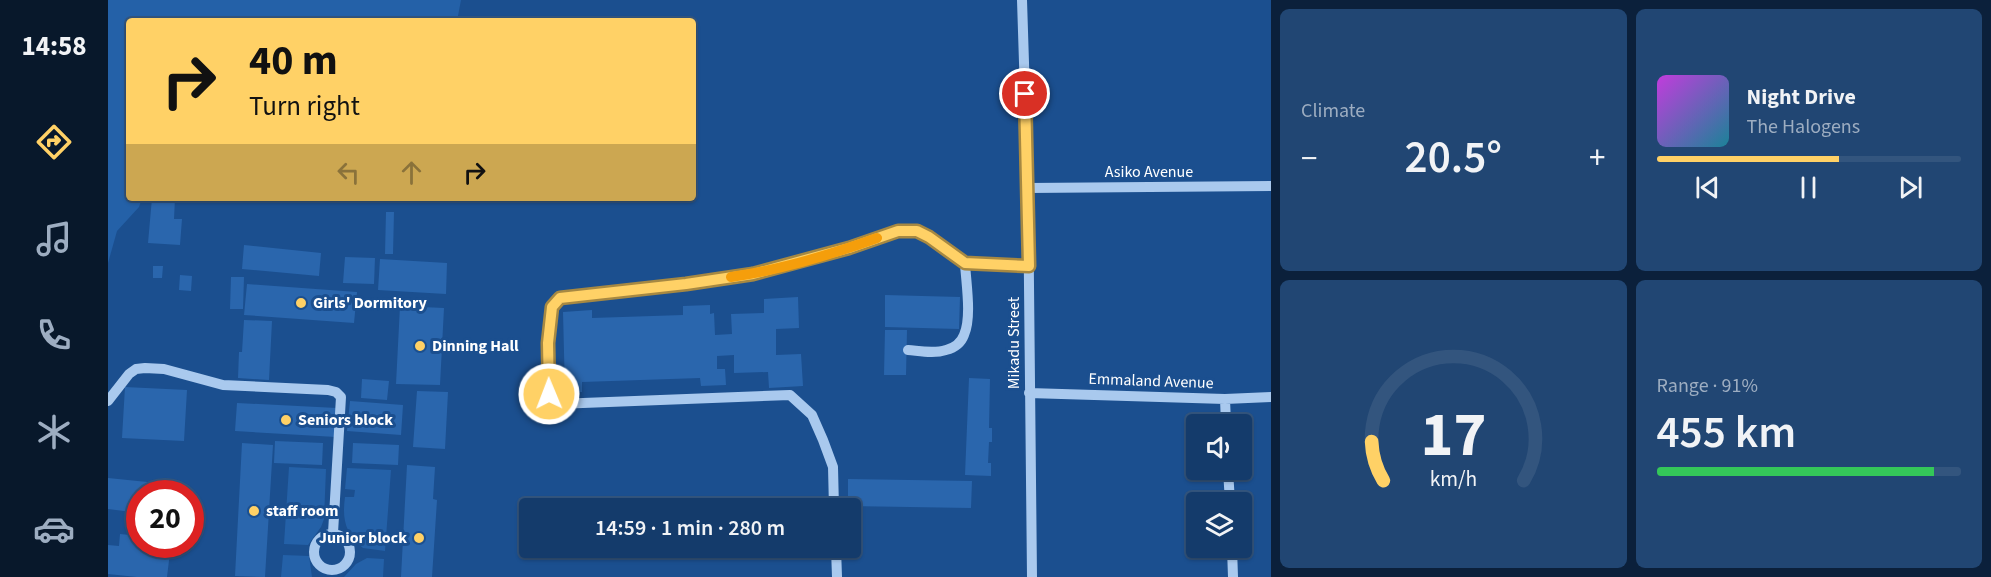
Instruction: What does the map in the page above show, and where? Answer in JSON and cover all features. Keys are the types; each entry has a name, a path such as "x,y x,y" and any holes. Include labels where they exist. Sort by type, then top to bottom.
{"street":[{"name":"Mikadu Street","path":"1022,0 1028,188 1032,577"},
{"name":"Asiko Avenue","path":"1028,188 1271,186"},
{"path":"834,498 833,467 823,440 812,415 790,395 557,404 549,394 548,343 552,307 560,298 753,274 849,248 898,231 917,231 965,263 1029,266"},
{"path":"908,350 945,351 958,344 964,336 967,306 965,263"},
{"path":"108,401 129,374 136,369 145,368 164,369 223,385 336,392 341,397 333,533"},
{"name":"Emmaland Avenue","path":"1029,393 1225,399 1271,397"},
{"path":"1225,399 1226,414"},
{"path":"333,533 346,540 350,553 344,566 330,574 317,564 313,551 319,538 333,533"},
{"path":"836,558 837,577"},
{"path":"1232,558 1233,577"}],"shaded area":[{"path":"108,0 461,0 458,18 126,18 126,201 141,201 139,207 117,231 108,263"},
{"path":"289,467 326,469 324,519 308,545 284,544"},
{"path":"347,468 391,470 385,551 363,548 352,537 346,525 345,497 354,497 355,490 345,489"},
{"path":"283,555 309,556 312,577 281,577"},
{"path":"367,558 384,559 383,577 344,577 356,564"}],"building":[{"path":"152,201 175,201 174,219 182,219 180,245 148,243"},
{"path":"386,212 394,212 393,254 385,254"},
{"path":"244,245 321,253 319,276 242,269"},
{"path":"345,257 375,258 374,284 343,283"},
{"path":"380,259 447,263 446,294 378,290"},
{"path":"153,266 163,266 162,278 153,278"},
{"path":"180,275 192,276 191,291 179,290"},
{"path":"231,277 244,277 243,309 230,309"},
{"name":"Girls' Dormitory","path":"247,284 357,292 354,323 244,315"},
{"path":"885,295 960,297 959,329 885,327"},
{"path":"798,297 799,328 776,329 776,355 801,354 803,386 769,388 768,372 734,373 734,355 717,356 717,369 725,369 726,385 701,386 700,378 582,382 582,392 565,392 563,312 592,310 592,318 683,315 683,306 710,305 710,314 714,313 715,335 732,334 731,314 764,313 764,299"},
{"name":"Dinning Hall","path":"400,306 444,308 440,385 396,384"},
{"path":"244,320 272,321 269,380 238,378"},
{"path":"885,330 907,330 906,375 884,375"},
{"path":"969,378 990,379 989,428 992,428 992,442 989,442 988,463 991,463 991,476 965,475"},
{"path":"362,379 389,381 387,400 361,398"},
{"path":"125,387 187,390 184,441 122,438"},
{"path":"417,391 448,392 445,449 413,447"},
{"path":"350,401 403,405 401,435 347,431"},
{"name":"Seniors block","path":"237,403 337,408 336,437 235,431"},
{"path":"275,441 323,443 322,465 274,463"},
{"name":"staff room","path":"242,443 273,445 265,577 235,576"},
{"path":"353,443 399,445 398,465 352,463"},
{"name":"Junior block","path":"407,465 435,467 433,499 437,500 432,577 401,577"},
{"path":"108,478 128,480 126,511 108,509"},
{"path":"848,479 972,481 971,508 861,506 861,498 848,498"},
{"path":"120,534 126,535 126,558 169,558 167,577 108,574 108,545 119,546"}],"slow traffic":[{"path":"731,277 753,274 877,238"}],"place":[{"name":"Girls' Dormitory","path":"301,303"},
{"name":"Dinning Hall","path":"420,346"},
{"name":"Seniors block","path":"286,420"},
{"name":"staff room","path":"254,511"},
{"name":"Junior block","path":"419,538"}],"route":[{"path":"549,394 548,343 552,307 560,298 753,274 849,248 898,231 917,231 965,263 1029,266 1025,94"}]}
